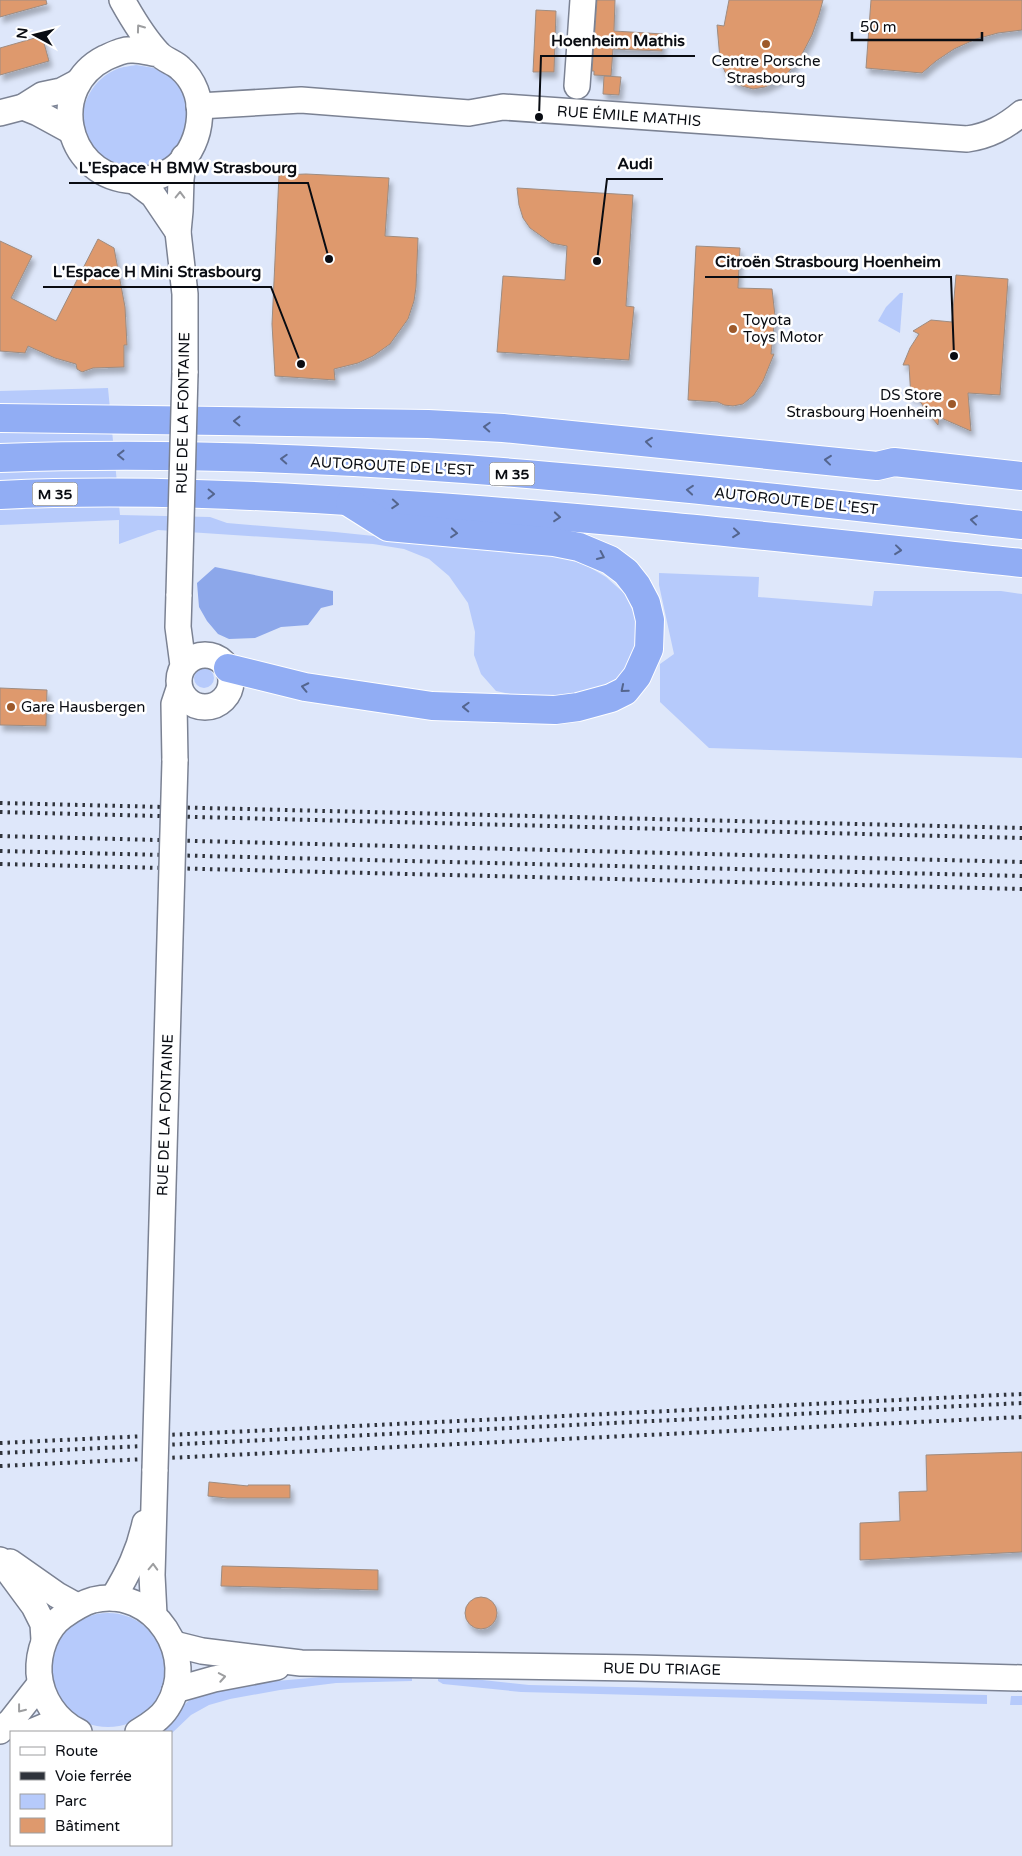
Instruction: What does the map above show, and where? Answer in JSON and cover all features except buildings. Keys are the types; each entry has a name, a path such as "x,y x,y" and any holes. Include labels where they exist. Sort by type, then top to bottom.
{"highway":[{"path":"0,403 104,420"},
{"path":"0,418 428,424 504,428 877,466 892,472 1022,491"},
{"name":"AUTOROUTE DE L’EST","path":"0,458 104,455 216,456 484,471 762,497 1022,525"},
{"path":"877,466 894,462 1022,476"},
{"name":"M 35","path":"0,495 217,494 482,510 621,522 1022,564"},
{"path":"228,668 306,687 432,706 554,710 586,706 611,698 625,691 637,676 649,649 650,620 646,603 637,586 626,572 610,560 579,547 554,542 388,527 347,501"}],"street":[{"name":"RUE DE LA FONTAINE","path":"101,60 116,41 118,0"},
{"name":"RUE DE LA FONTAINE","path":"122,0 138,26 160,54 181,68 192,84 199,106 199,129 191,149 176,166 158,177 139,181 115,178 97,169 82,154 71,131 70,106 78,82 94,64 118,52 133,50 160,54"},
{"path":"578,86 583,0"},
{"path":"11,110 42,96 61,91 78,82"},
{"name":"RUE ÉMILE MATHIS","path":"199,106 301,100 469,114 503,107 967,139 980,138 994,133 1022,113"},
{"path":"11,110 38,112 71,131"},
{"name":"RUE DE LA FONTAINE","path":"154,1615 152,1575 175,761 174,704 181,677 178,627 185,373 185,294 178,232 184,157"},
{"name":"RUE DE LA FONTAINE","path":"133,180 153,195 178,232"},
{"name":"RUE DE LA FONTAINE","path":"175,761 185,729 204,707 220,703 226,698 232,683 228,668 219,658 206,654 189,625 179,594"},
{"path":"204,707 196,706 189,702 181,677 189,659 197,655 206,654"},
{"name":"RUE DE LA FONTAINE","path":"112,1598 131,1568 142,1538 156,1469"},
{"path":"0,1555 57,1595 77,1606"},
{"path":"0,1560 34,1606 42,1624 44,1640"},
{"path":"70,1726 48,1704 40,1684 38,1662 44,1640 58,1620 77,1606 94,1600 112,1598 135,1603 154,1615 166,1628 174,1644 178,1667 175,1690 166,1709 153,1723 140,1731"},
{"name":"RUE DU TRIAGE","path":"174,1644 202,1651 301,1663 637,1668 1022,1678"},
{"name":"RUE DU TRIAGE","path":"175,1690 214,1679 301,1663"},
{"path":"0,1731 11,1721 40,1684"},
{"path":"38,1731 70,1726"}],"green space":[{"path":"136,65 154,68 171,77 183,92 190,109 190,128 175,158 145,173 99,159 84,132 82,119 86,101 95,85 101,79 117,69"},
{"path":"900,293 903,293 900,333 878,321 886,307"},
{"path":"108,388 120,515 210,517 227,523 548,554 584,564 606,577 625,594 635,616 638,646 627,670 602,692 566,697 524,697 496,691 481,674 474,655 475,632 468,603 449,576 429,559 404,549 373,544 158,530 119,544 119,520 0,525 0,391"},
{"path":"659,573 759,577 758,597 872,606 874,591 1001,591 1022,594 1022,758 709,748 660,702 660,664 674,654 659,585"},
{"path":"204,668 211,671 214,678 211,685 204,688 197,685 194,678 197,671"},
{"path":"108,1613 130,1618 148,1630 160,1648 165,1670 160,1692 148,1710 130,1722 108,1727 86,1722 68,1710 56,1692 51,1670 56,1648 68,1630 86,1618"},
{"path":"412,1674 412,1681 336,1683 230,1699 209,1705 191,1715 172,1733 172,1731 161,1731 179,1709 197,1694 244,1684 333,1676"},
{"path":"446,1676 529,1685 987,1695 987,1704 521,1692 443,1684 438,1681 438,1677"},
{"path":"1011,1696 1022,1696 1022,1705 1010,1705"}],"shaded area":[{"path":"215,567 333,591 333,605 321,608 308,625 281,627 255,638 229,639 218,634 207,621 199,607 197,583"}],"railway":[{"path":"0,803 1022,828"},
{"path":"0,812 1022,838"},
{"path":"0,836 1022,862"},
{"path":"0,851 1022,876"},
{"path":"0,864 1022,889"},
{"path":"0,1443 1022,1394"},
{"path":"0,1453 1022,1403"},
{"path":"0,1466 1022,1417"}],"place":[{"name":"Centre Porsche Strasbourg","path":"766,44"},
{"name":"Hoenheim Mathis","path":"539,117"},
{"name":"L'Espace H BMW Strasbourg","path":"329,259"},
{"name":"Audi","path":"597,261"},
{"name":"Toyota Toys Motor","path":"733,329"},
{"name":"Citroën Strasbourg Hoenheim","path":"954,356"},
{"name":"L'Espace H Mini Strasbourg","path":"301,364"},
{"name":"DS Store Strasbourg Hoenheim","path":"952,404"},
{"name":"Gare Hausbergen","path":"11,707"}]}
